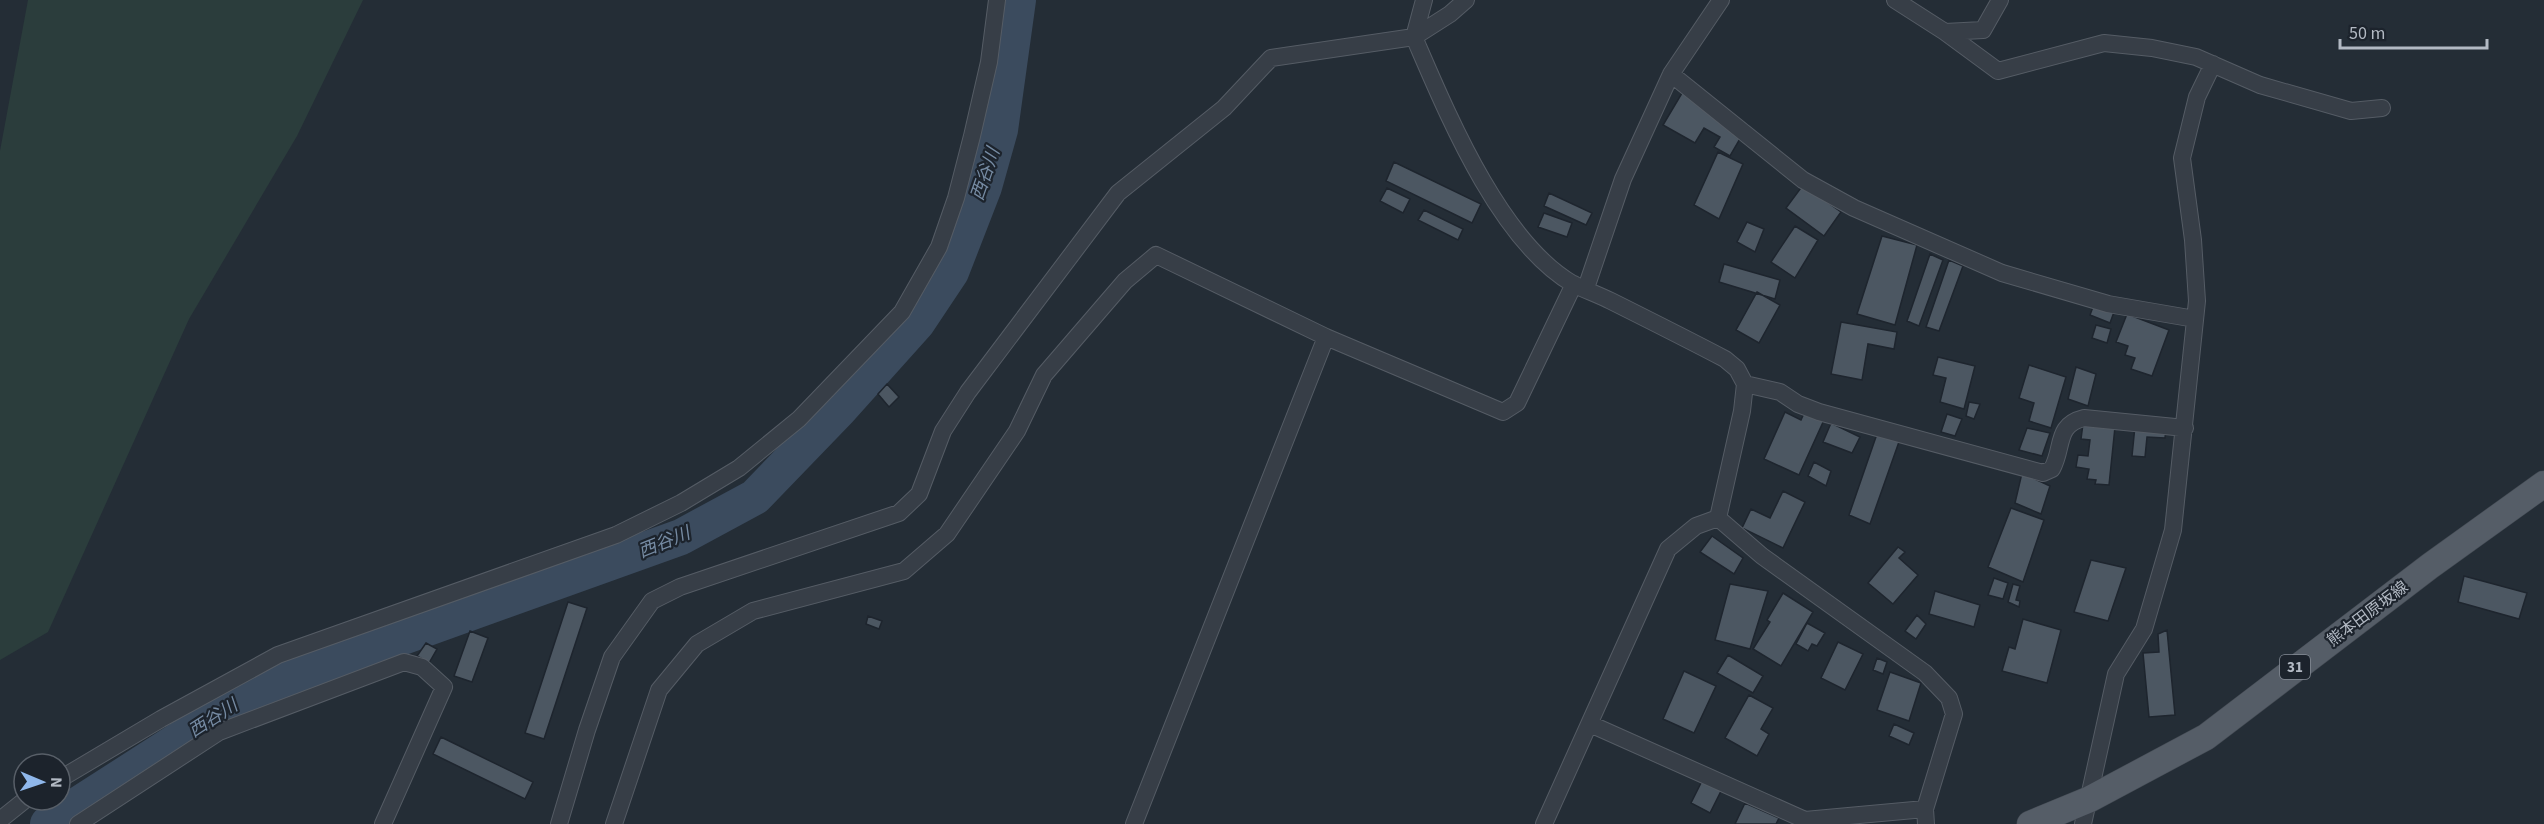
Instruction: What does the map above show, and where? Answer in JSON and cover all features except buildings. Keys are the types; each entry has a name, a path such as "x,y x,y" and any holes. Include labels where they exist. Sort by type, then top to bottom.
{"main road":[{"name":"熊本田原坂線","path":"2030,824 2085,812 2206,737 2421,573 2544,484"}],"street":[{"path":"72,772 161,719 278,656 626,531 681,503 739,468 799,419 902,312 939,247 972,136 989,62 997,0"},
{"path":"1424,0 1413,37 1469,153 1502,211 1548,264 1580,286 1725,359 1737,369 1745,384 1742,411 1718,518"},
{"path":"559,824 612,657 652,601 680,587 899,513 919,494 944,431 968,392 1118,193 1224,108 1271,58 1343,46 1399,41 1413,37 1450,14 1466,0"},
{"path":"614,824 659,690 697,644 753,611 904,571 947,534 1017,431 1044,375 1125,281 1156,255 1326,337 1503,412 1517,403 1580,286 1623,180 1671,74 1721,0"},
{"path":"1895,0 1945,32 1998,71 2104,43 2163,50 2196,57 2260,85 2351,111 2382,108"},
{"path":"1945,32 1983,30 2000,0"},
{"path":"2085,812 2116,674 2144,629 2173,530 2197,301 2193,240 2182,158 2197,97 2212,64"},
{"path":"1671,74 1803,180 1854,208 2002,273 2108,304 2195,319"},
{"path":"1134,824 1326,337"},
{"path":"1745,384 1780,392 1798,404 1819,412 2043,473 2052,469 2063,432 2075,420 2084,418 2185,428"},
{"path":"1544,824 1668,549 1696,526 1718,518"},
{"path":"1590,724 1806,820 1925,817 1954,714 1950,698 1925,674 1762,556 1718,518"},
{"path":"78,824 219,732 404,662 422,667 444,687 383,824"},
{"path":"0,820 12,810"}],"shaded area":[{"path":"28,0 363,0 297,136 189,319 48,632 0,660 0,151"}],"waterway":[{"name":"西谷川","path":"48,824 258,689 681,537 755,497 839,410 917,323 951,272 984,187 1000,130 1018,0"}]}
